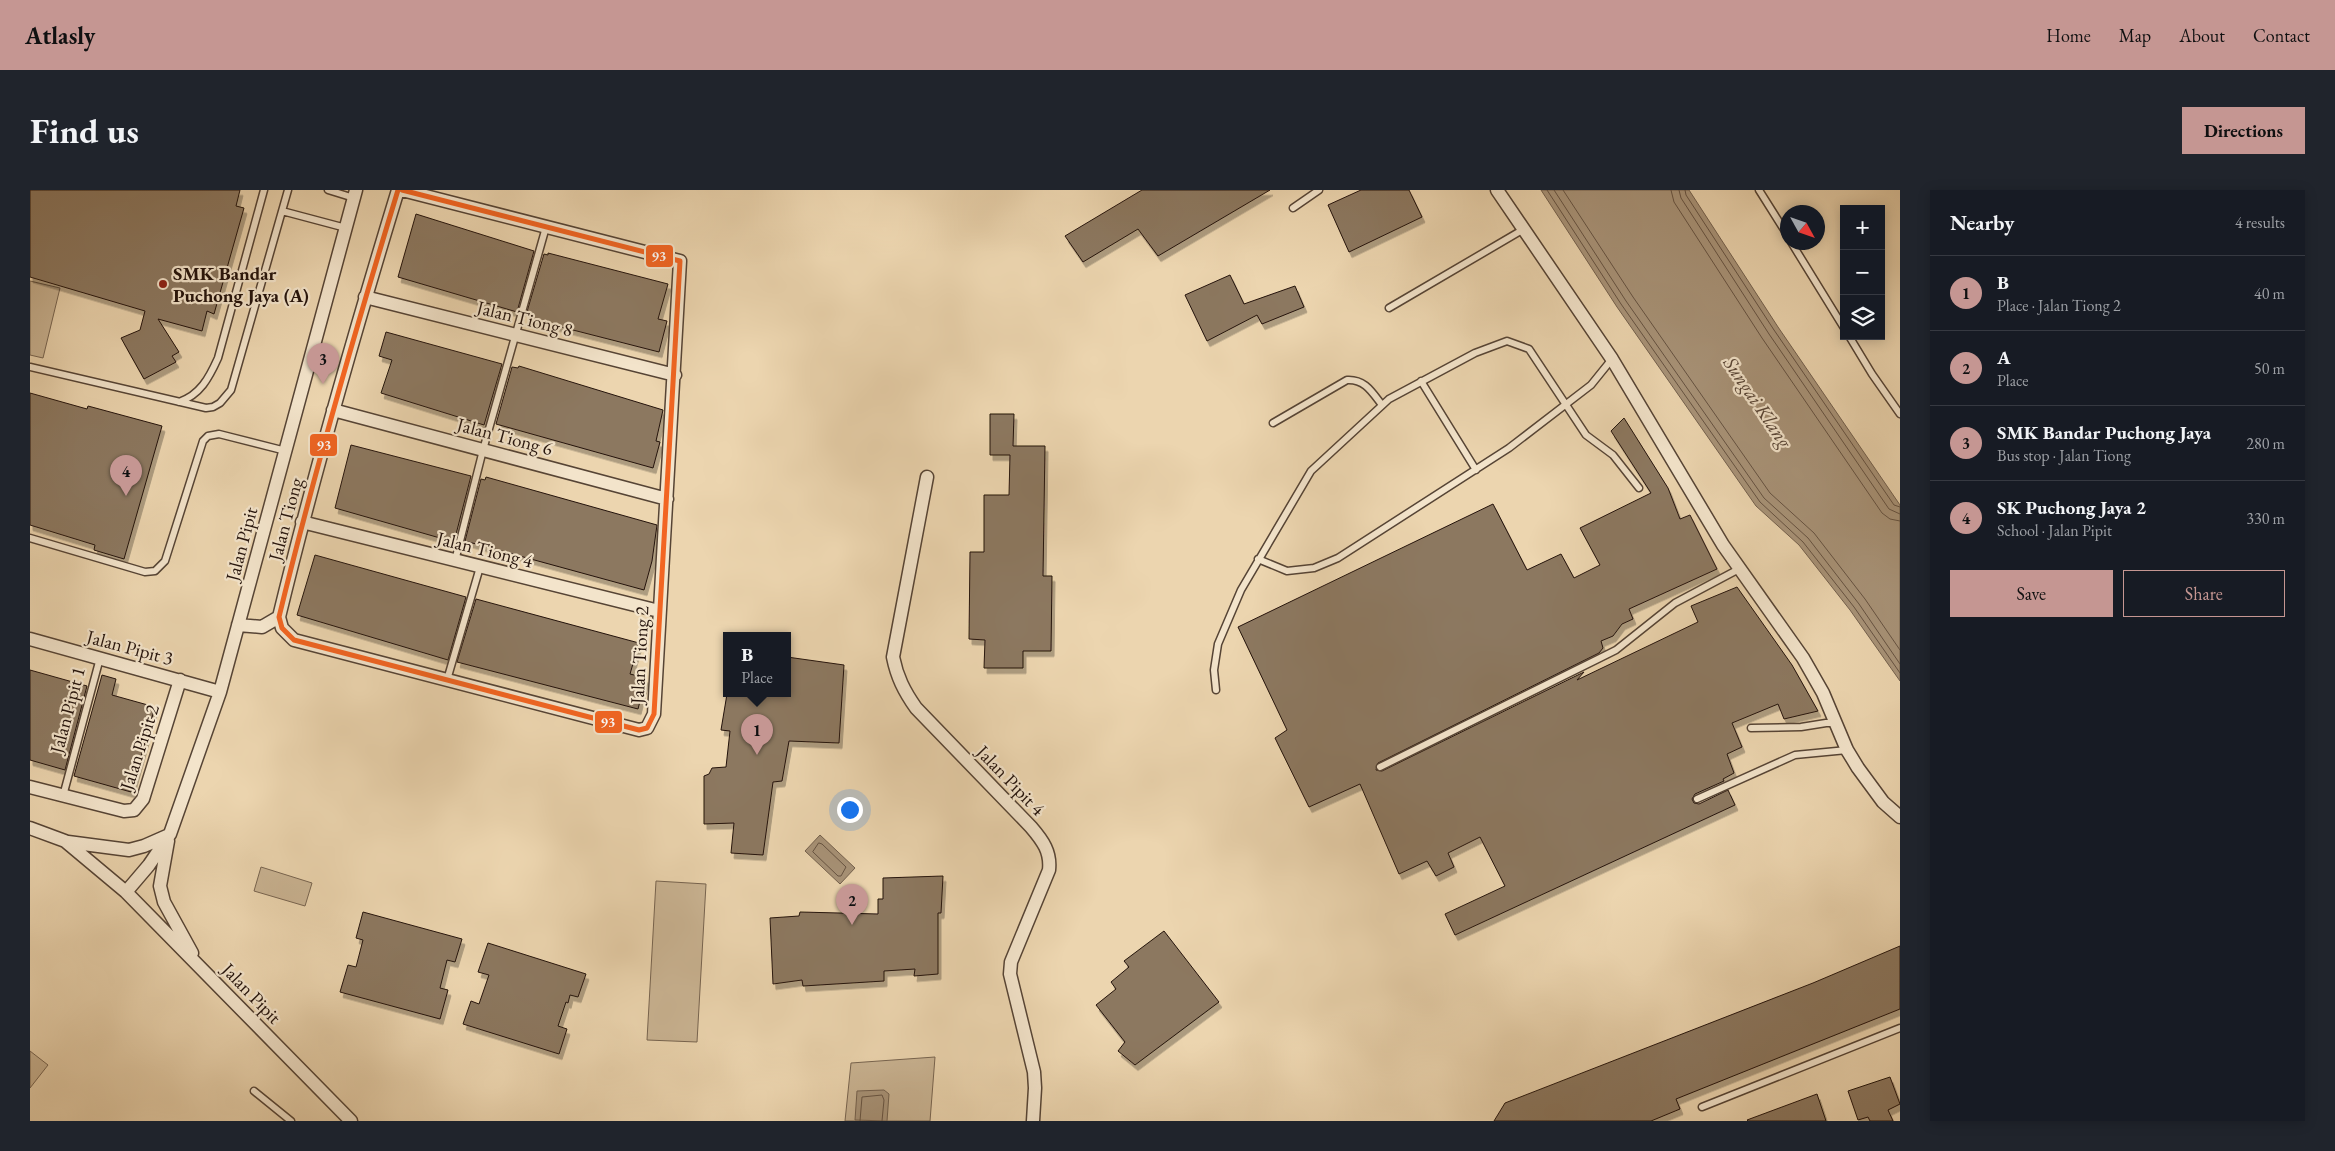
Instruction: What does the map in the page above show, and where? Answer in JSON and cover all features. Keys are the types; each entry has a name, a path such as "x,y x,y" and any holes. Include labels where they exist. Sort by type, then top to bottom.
{"street":[{"path":"400,190 546,227"},
{"name":"Jalan Tiong","path":"281,623 302,522 365,297 400,190"},
{"path":"1497,190 1525,228 1612,359 1740,569 1803,658 1822,694 1847,750 1883,802 1900,817"},
{"name":"Jalan Pipit","path":"126,892 149,865 170,834 220,692 355,194"},
{"name":"Jalan Tiong 2","path":"281,623 294,640 639,730 647,728 654,714 675,375 680,261 546,227"},
{"name":"Jalan Tiong 8","path":"365,297 675,375"},
{"name":"Jalan Tiong 6","path":"333,410 667,499"},
{"name":"Jalan Pipit 4","path":"927,477 893,657 896,673 904,691 916,708 1031,827 1047,849 1050,860 1049,870 1012,962 1010,974 1034,1072 1033,1121"},
{"name":"Jalan Tiong 4","path":"302,522 659,612"},
{"path":"238,625 262,627 281,623"},
{"name":"Jalan Pipit 3","path":"30,639 220,692"},
{"name":"Jalan Pipit 2","path":"63,796 124,811 134,810 139,806 143,799 180,680"},
{"path":"30,787 63,796"},
{"name":"Jalan Pipit","path":"30,828 65,841 126,892 351,1121"},
{"path":"65,841 129,850 144,846 170,834"},
{"path":"170,834 160,886 164,902 200,968"}],"lane":[{"path":"178,403 198,392 205,384 218,358 264,190"},
{"path":"30,367 178,403 206,408 213,407 226,398 230,390 288,190"},
{"path":"328,190 355,194"},
{"path":"1293,208 1319,190"},
{"path":"1759,190 1780,223"},
{"path":"282,211 346,228"},
{"path":"455,561 514,335 546,227"},
{"path":"1389,308 1525,228"},
{"path":"1796,250 1840,322"},
{"path":"1851,340 1900,414"},
{"path":"1216,690 1214,670 1218,644 1241,590 1311,471 1382,405 1421,381 1475,353 1507,341 1529,349 1586,435 1613,455 1639,488"},
{"path":"1258,559 1287,571 1314,568 1338,558 1509,448 1591,385 1612,359"},
{"path":"1273,423 1347,380 1356,380 1366,385 1382,405"},
{"path":"1421,381 1476,470"},
{"path":"30,538 145,572 155,571 166,561 203,441 208,436 219,434 286,451"},
{"path":"447,680 480,567"},
{"path":"1380,767 1616,650 1675,603 1740,569"},
{"name":"Jalan Pipit 1","path":"63,796 100,658"},
{"path":"1751,728 1801,727 1835,723"},
{"path":"1698,799 1795,755 1847,750"},
{"path":"1702,1107 1900,1028"},
{"path":"254,1091 291,1121"}],"shaded area":[{"path":"30,281 60,288 43,358 30,355"},
{"path":"261,867 312,883 305,906 254,891"},
{"path":"656,881 706,884 697,1042 647,1040"},
{"path":"30,1051 48,1065 30,1088"},
{"path":"935,1057 930,1121 845,1121 851,1063"}],"water":[{"name":"Sungai Klang","path":"1541,190 1689,190 1778,327 1900,505 1900,681 1850,610 1799,545 1756,506 1617,307"},
{"path":"820,835 855,868 840,884 805,851"},
{"path":"884,1090 889,1094 887,1121 855,1120 857,1091"}],"building":[{"path":"30,190 240,190 236,206 244,208 214,314 207,311 202,331 158,319 179,352 172,356 176,362 144,379 121,338 140,330 145,311 30,277"},
{"path":"1142,190 1270,190 1158,256 1138,229 1083,262 1065,236"},
{"path":"1361,190 1409,190 1422,217 1349,252 1328,205"},
{"path":"416,214 534,251 517,312 398,277"},
{"path":"548,253 668,284 658,319 667,321 659,352 530,319 530,316 526,315 544,254 548,255"},
{"path":"1230,275 1244,304 1295,286 1304,307 1262,324 1257,315 1207,341 1185,295"},
{"path":"386,332 502,364 484,425 381,393 392,360 379,356"},
{"path":"519,366 663,410 656,441 660,442 653,468 496,424 512,367 518,368"},
{"path":"30,393 87,409 88,406 162,426 124,559 94,550 95,545 30,525"},
{"path":"990,414 1014,414 1013,446 1045,446 1043,576 1052,576 1051,651 1023,651 1023,668 984,668 985,640 969,639 970,552 984,552 984,495 1009,495 1010,455 990,455"},
{"path":"1624,418 1668,488 1680,519 1690,515 1717,569 1629,609 1633,619 1622,624 1613,636 1601,641 1603,648 1599,653 1378,763 1376,770 1382,771 1584,672 1577,680 1698,622 1691,606 1737,587 1792,665 1818,711 1784,719 1778,704 1732,723 1742,747 1727,754 1734,773 1723,779 1724,781 1695,794 1692,799 1694,803 1699,804 1728,790 1735,805 1455,935 1445,914 1505,886 1480,837 1448,853 1454,867 1436,876 1427,861 1399,874 1360,784 1309,807 1275,738 1287,730 1238,627 1493,504 1527,570 1561,554 1574,578 1600,565 1580,528 1651,493 1611,431"},
{"path":"351,445 471,476 454,542 335,508"},
{"path":"486,477 657,525 652,561 644,590 465,541 481,479 485,480"},
{"path":"315,555 466,597 448,660 297,615"},
{"path":"476,599 639,643 630,674 646,678 638,709 457,662"},
{"path":"791,658 844,665 839,743 789,741 782,781 773,782 763,855 731,853 734,823 704,824 704,776 709,774 712,768 726,767 730,731 721,730 726,697 791,697"},
{"path":"30,670 87,686 65,770 30,760"},
{"path":"102,675 116,679 112,695 155,707 131,792 74,776"},
{"path":"943,876 941,913 938,913 938,974 914,976 915,969 884,971 884,981 803,986 802,980 773,984 770,918 799,916 800,912 878,914 878,899 883,899 883,878"},
{"path":"363,912 462,939 455,962 447,960 440,988 448,990 440,1019 340,992 348,965 356,967 363,940 356,938"},
{"path":"1164,931 1219,1002 1135,1065 1118,1051 1125,1042 1096,1005 1116,989 1111,982 1129,967 1124,961"},
{"path":"488,943 586,974 578,997 570,995 568,1003 566,1002 558,1026 567,1029 559,1054 463,1024 471,1001 479,1004 489,975 478,972"},
{"path":"1900,946 1900,1009 1676,1099 1680,1109 1651,1121 1494,1121 1505,1103 1813,983"},
{"path":"1890,1077 1900,1104 1888,1110 1893,1121 1870,1121 1868,1117 1858,1120 1848,1091"},
{"path":"1817,1094 1826,1121 1747,1120"}],"transit line":[{"name":"93","path":"398,190 306,509 279,617 282,628 294,640 639,730 647,728 654,714 680,261 402,190"}],"place":[{"name":"SMK Bandar Puchong Jaya (A)","path":"163,284"},
{"name":"SMK Bandar Puchong Jaya","path":"323,384"},
{"name":"SK Puchong Jaya 2","path":"126,496"},
{"name":"B","path":"757,755"},
{"name":"A","path":"852,925"}]}
